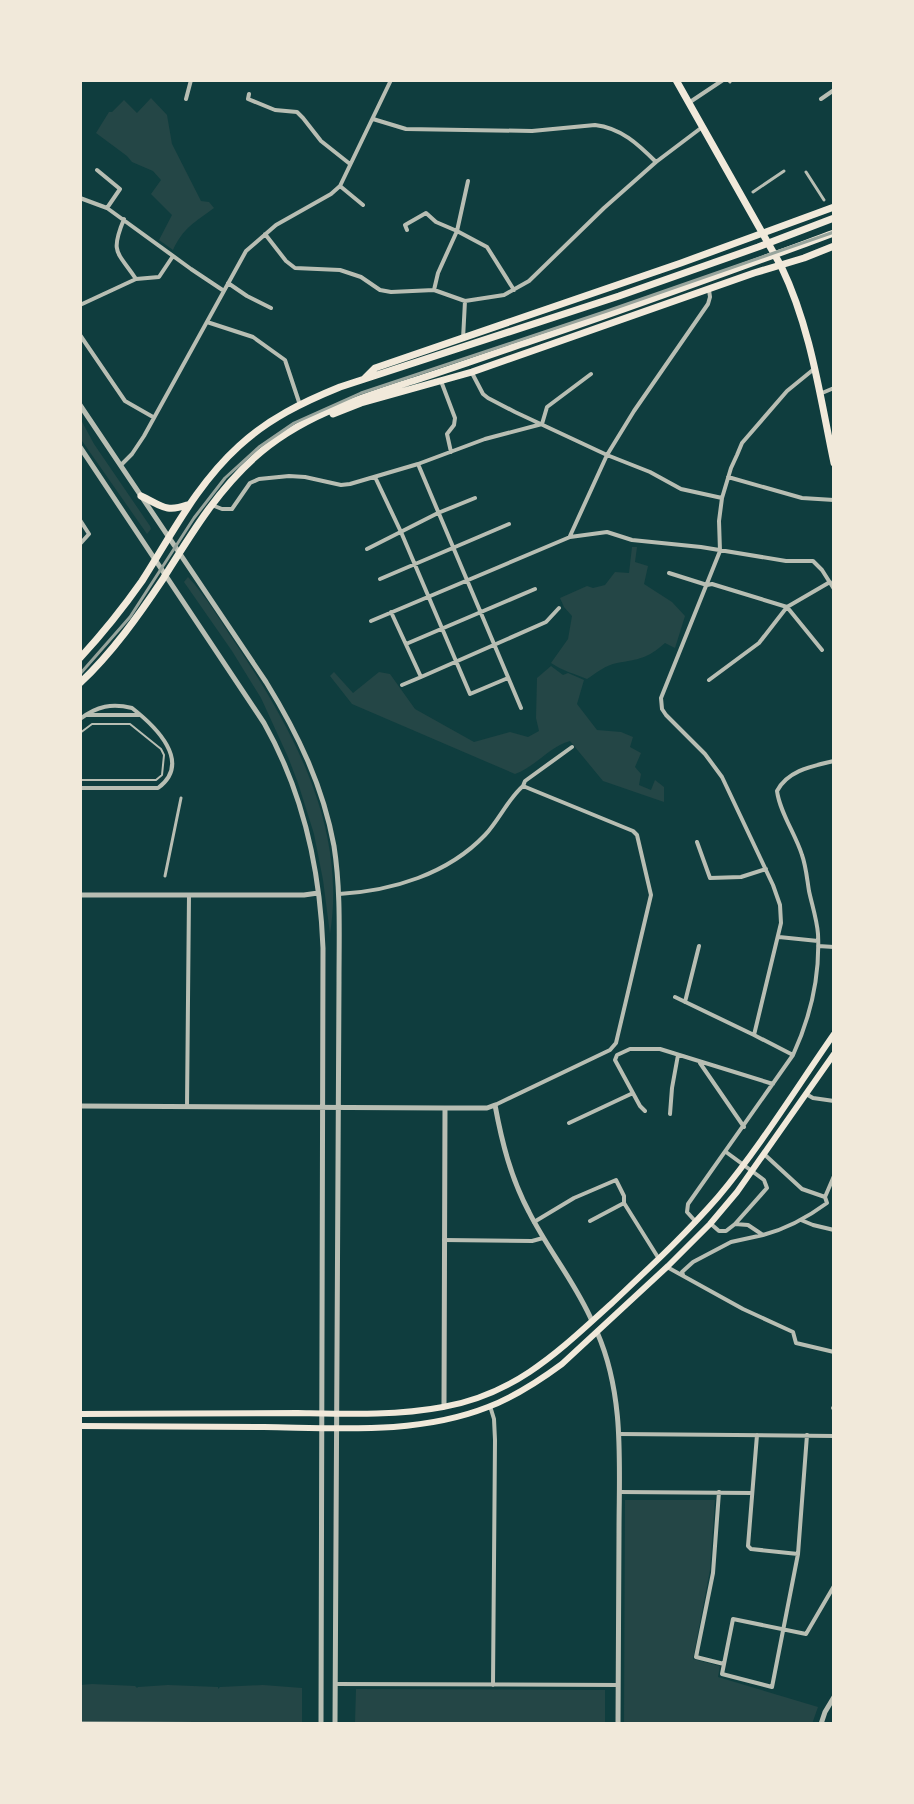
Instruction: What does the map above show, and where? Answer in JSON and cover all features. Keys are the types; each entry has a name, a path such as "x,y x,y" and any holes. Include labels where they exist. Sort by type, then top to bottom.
{"main road":[{"path":"676,80 781,266 798,306 830,424 834,463"},
{"path":"363,379 375,368 834,207"},
{"path":"80,658 114,619 189,504 224,461 274,419 363,379 574,311 834,218"},
{"path":"80,683 125,631 226,487 254,458 298,427 375,392 710,280 834,233"},
{"path":"298,427 361,403 472,372 834,246"},
{"path":"141,496 166,509 189,504"},
{"path":"80,1414 415,1411 444,1407 486,1395 520,1379 554,1355 696,1222 746,1160 834,1034"},
{"path":"80,1426 338,1428 412,1425 443,1420 490,1406 562,1364 710,1224 737,1192 834,1054"}],"street":[{"path":"186,99 191,80"},
{"path":"121,465 132,454 246,251 276,225 340,186 391,80"},
{"path":"688,103 727,81"},
{"path":"821,99 834,90"},
{"path":"249,94 248,99 275,110 297,112 321,141 350,164"},
{"path":"372,119 406,129 532,131 605,126 635,141 656,162"},
{"path":"265,234 295,268 340,270 361,277 380,290 391,292 434,290 465,301 491,298 529,281 656,162 702,128"},
{"path":"97,170 120,189 107,208"},
{"path":"753,192 784,171"},
{"path":"806,172 824,200"},
{"path":"434,290 438,273 457,231 468,181"},
{"path":"340,186 363,205"},
{"path":"80,198 107,208 224,291"},
{"path":"407,230 405,225 426,213 436,222 487,247 514,290"},
{"path":"124,219 116,238 116,249 136,279"},
{"path":"80,305 136,279 159,277 173,256"},
{"path":"228,283 271,308"},
{"path":"570,537 607,455 708,304 709,290"},
{"path":"463,339 465,301"},
{"path":"207,322 253,337 285,360 300,405"},
{"path":"80,335 125,401 153,417"},
{"path":"754,1035 779,937 780,905 722,777 705,754 666,715 661,698 720,551 722,498 742,443 787,391 814,369"},
{"path":"472,372 488,398 681,489 722,498"},
{"path":"542,424 547,407 591,374"},
{"path":"441,381 455,418 447,434 451,452"},
{"path":"820,394 834,388"},
{"path":"80,405 266,682 307,755 322,797 334,847 339,894 334,1724 80,1723"},
{"path":"212,505 232,509 250,483 259,479 289,476 350,484 418,464 485,439 542,424"},
{"path":"80,447 275,742 293,785 311,845 323,948 321,1724"},
{"path":"418,464 521,708"},
{"path":"375,477 470,694 508,678"},
{"path":"728,477 802,498 834,500"},
{"path":"367,549 475,498"},
{"path":"80,520 89,534 80,544"},
{"path":"380,579 509,524"},
{"path":"371,621 570,537 607,532 632,540 784,561 813,561 834,589"},
{"path":"669,573 787,607 822,650"},
{"path":"709,680 759,643 787,607 830,582"},
{"path":"406,644 535,589"},
{"path":"402,685 546,622 559,608"},
{"path":"391,612 421,677"},
{"path":"80,788 158,788 172,770 169,747 132,708 98,707 82,717"},
{"path":"339,894 407,882 449,863 487,833 525,781 572,747"},
{"path":"696,1222 689,1217 687,1207 793,1055 804,1031 811,1007 818,931 802,855 777,791 785,780 802,770 834,761"},
{"path":"80,1106 487,1108 610,1050 616,1043 651,895 640,841 633,831 523,786"},
{"path":"165,876 181,798"},
{"path":"697,842 710,878 741,877 766,869"},
{"path":"80,895 318,893"},
{"path":"187,1107 189,895"},
{"path":"779,937 834,947"},
{"path":"685,1002 699,946"},
{"path":"675,997 793,1055"},
{"path":"645,1111 616,1065 616,1056 630,1049 660,1049 773,1084"},
{"path":"670,1114 678,1055"},
{"path":"699,1061 744,1127"},
{"path":"569,1123 633,1093"},
{"path":"806,1094 834,1101"},
{"path":"495,1105 511,1174 534,1222 592,1321"},
{"path":"444,1407 445,1108"},
{"path":"710,1224 723,1232 735,1224 767,1186 764,1180 726,1152"},
{"path":"764,1154 802,1189 825,1197"},
{"path":"684,1277 682,1272 693,1262 731,1242 778,1231 827,1203 825,1197 834,1176"},
{"path":"534,1222 574,1198 616,1180 624,1203 659,1259"},
{"path":"590,1221 624,1203"},
{"path":"801,1220 834,1230"},
{"path":"735,1224 748,1225 763,1235"},
{"path":"444,1240 532,1241 543,1238"},
{"path":"667,1267 743,1309 793,1332 796,1343 834,1352"},
{"path":"597,1332 605,1349 614,1386 619,1434 618,1724"},
{"path":"490,1406 495,1440 493,1685"},
{"path":"619,1434 834,1436"},
{"path":"757,1435 748,1546 751,1549 798,1554"},
{"path":"807,1435 798,1554 784,1630 772,1687 722,1674 733,1619 784,1630 806,1634 834,1586"},
{"path":"619,1492 752,1493"},
{"path":"719,1492 713,1573 696,1657 724,1664"},
{"path":"335,1684 618,1685"},
{"path":"821,1724 834,1697"}],"lane":[{"path":"80,733 92,724 130,724 161,749 164,755 162,775 156,780 80,780"}],"shaded area":[{"path":"151,98 167,115 172,144 201,201 209,202 214,208 185,231 173,250 159,240 172,215 151,194 161,180 153,171 132,162 96,133 109,112 124,100 137,113"},
{"path":"80,418 150,526 147,534 80,438"},
{"path":"632,547 637,547 635,562 648,566 644,584 672,602 685,616 675,648 665,643 648,655 609,666 587,679 551,663 568,639 572,616 560,598 587,586 605,585 615,572 629,573"},
{"path":"188,577 259,679 296,747 311,783 331,856 333,895 330,934 314,834 288,757 261,698 184,582"},
{"path":"551,666 563,675 568,673 584,680 577,704 597,730 621,732 633,737 630,747 641,753 635,767 641,774 639,785 651,790 655,780 664,787 664,802 603,781 570,741 515,774 352,704 330,676 334,672 353,693 379,672 390,674 415,709 474,742 510,732 528,737 539,731 536,718 537,678"},
{"path":"625,1500 715,1500 710,1570 693,1659 720,1666 718,1677 818,1707 812,1724 624,1724"},
{"path":"80,1685 137,1688 168,1685 218,1689 263,1685 302,1688 302,1724 80,1724"},
{"path":"356,1689 605,1690 605,1724 355,1724"}],"railway":[{"path":"80,674 130,617 194,518 225,478 259,447 294,423 361,393 834,232"}]}
